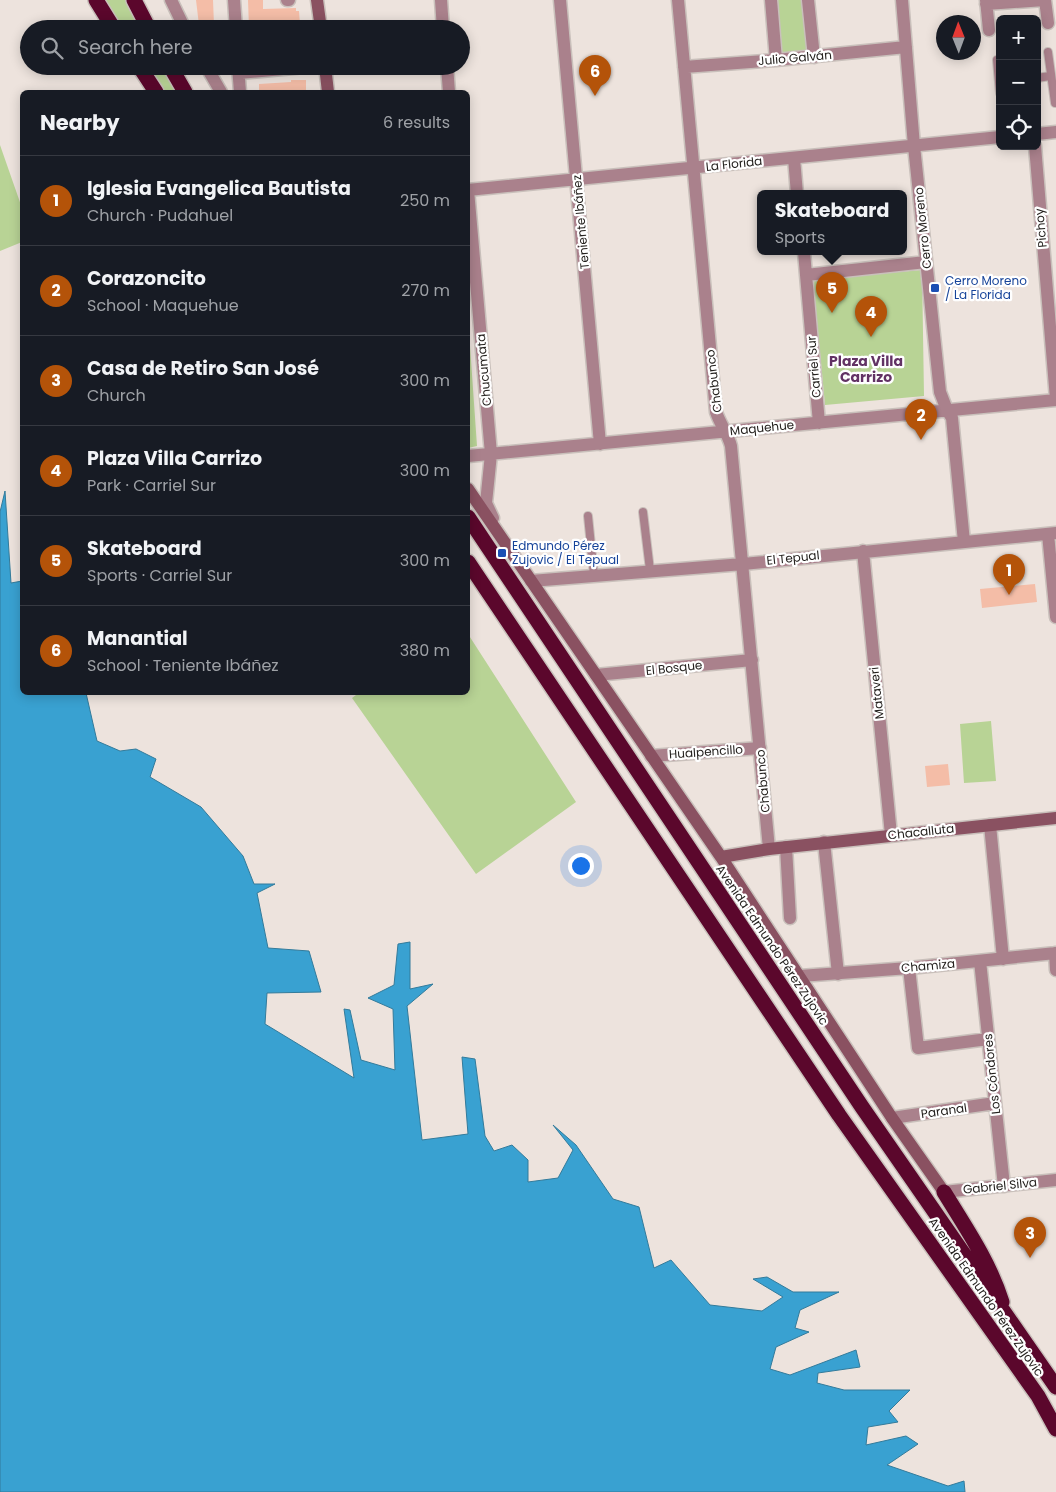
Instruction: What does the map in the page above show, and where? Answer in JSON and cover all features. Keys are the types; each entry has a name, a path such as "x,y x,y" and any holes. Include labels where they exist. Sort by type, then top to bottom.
{"highway":[{"path":"96,0 108,20"},
{"path":"134,0 144,20"},
{"path":"145,75 155,90"},
{"path":"175,75 184,90"},
{"name":"Avenida Edmundo Pérez Zujovic","path":"470,520 862,1107 1056,1387"},
{"name":"Avenida Edmundo Pérez Zujovic","path":"470,565 839,1115 1038,1396 1056,1429"},
{"path":"944,1192 984,1256 996,1282 1007,1317"}],"street":[{"path":"171,0 181,20"},
{"path":"234,0 235,20"},
{"path":"317,0 320,20"},
{"path":"441,0 442,20"},
{"name":"Teniente Ibáñez","path":"560,0 600,444"},
{"name":"Chabunco","path":"678,0 716,412 730,439 731,446 769,848"},
{"path":"770,0 776,60"},
{"path":"808,0 814,57"},
{"name":"Cerro Moreno","path":"902,0 914,146 940,392 952,418 964,542"},
{"path":"989,30 986,2 1045,0 1048,23"},
{"name":"Julio Galván","path":"684,67 814,57 906,47"},
{"path":"211,75 219,90"},
{"path":"238,75 240,90"},
{"path":"326,75 328,90"},
{"path":"448,75 449,90"},
{"path":"1041,134 1056,132"},
{"name":"La Florida","path":"470,190 996,137"},
{"name":"Pichoy","path":"1034,150 1056,400"},
{"path":"794,158 797,190"},
{"name":"Chucumata","path":"470,213 491,454 486,503 505,545"},
{"name":"Carriel Sur","path":"804,255 819,423"},
{"path":"806,275 926,262"},
{"name":"Maquehue","path":"470,456 1056,400"},
{"name":"Avenida Edmundo Pérez Zujovic","path":"470,492 721,857 892,1118 944,1192"},
{"path":"1052,533 1056,617"},
{"name":"El Tepual","path":"531,581 743,564 1052,533"},
{"name":"Mataveri","path":"863,551 891,835"},
{"name":"El Bosque","path":"596,676 752,660"},
{"name":"Hualpencillo","path":"651,756 760,748"},
{"name":"Chacalluta","path":"721,857 769,848 1056,818"},
{"path":"990,825 1003,959"},
{"path":"824,842 838,974"},
{"path":"786,847 790,918"},
{"path":"1055,953 1056,970"},
{"name":"Chamiza","path":"800,976 909,968 1055,953"},
{"name":"Los Cóndores","path":"980,961 1004,1186"},
{"path":"909,968 918,1048 988,1039"},
{"name":"Paranal","path":"892,1118 995,1104"},
{"name":"Gabriel Silva","path":"944,1192 1056,1180"}],"lane":[{"path":"1048,52 1055,103"},
{"path":"1041,77 1050,76"},
{"path":"643,512 650,570"},
{"path":"588,516 594,575"}],"green space":[{"path":"102,0 127,0 137,20 115,20"},
{"path":"775,0 803,0 807,52 780,55"},
{"path":"152,75 167,75 176,90 163,90"},
{"path":"0,145 20,202 20,243 0,251"},
{"name":"Plaza Villa Carrizo","path":"922,270 924,396 825,405 813,279"},
{"path":"470,346 477,446 470,448"},
{"path":"470,637 576,802 476,874 352,698 356,695 470,695"},
{"path":"991,721 996,781 964,783 960,724"}],"water":[{"path":"5,491 11,583 20,581 20,695 86,695 97,741 120,751 136,749 156,759 150,777 201,807 243,856 254,884 275,884 257,893 268,948 309,951 321,992 267,993 265,1024 354,1078 344,1009 350,1010 361,1060 395,1070 393,1009 368,998 394,985 398,944 410,942 410,989 433,984 407,1006 422,1140 468,1134 462,1057 475,1059 485,1136 494,1151 512,1145 528,1160 528,1182 558,1178 573,1150 553,1125 576,1145 613,1199 639,1207 654,1268 671,1260 710,1305 762,1311 783,1297 753,1279 767,1277 793,1292 839,1292 800,1310 795,1328 809,1332 776,1347 770,1369 790,1375 856,1350 860,1367 818,1373 817,1383 844,1390 910,1390 889,1411 898,1422 868,1427 866,1445 906,1436 918,1444 887,1465 948,1486 964,1481 965,1492 0,1492 0,512"}],"building":[{"path":"196,0 213,0 214,20 198,20"},
{"path":"248,0 263,0 263,9 296,8 296,11 299,11 300,20 249,20"},
{"path":"291,80 306,80 306,90 259,90 259,84 291,82"},
{"path":"1035,584 1037,602 982,608 980,589"},
{"path":"948,764 950,785 927,787 925,766"}],"place":[{"name":"Manantial","path":"595,96"},
{"name":"Cerro Moreno / La Florida","path":"935,288"},
{"name":"Skateboard","path":"832,313"},
{"name":"Plaza Villa Carrizo","path":"871,337"},
{"name":"Corazoncito","path":"921,440"},
{"name":"Edmundo Pérez Zujovic / El Tepual","path":"502,553"},
{"name":"Iglesia Evangelica Bautista","path":"1009,595"},
{"name":"Casa de Retiro San José","path":"1030,1258"}],"district":[{"name":"Plaza Villa Carrizo","path":"866,370"}]}
